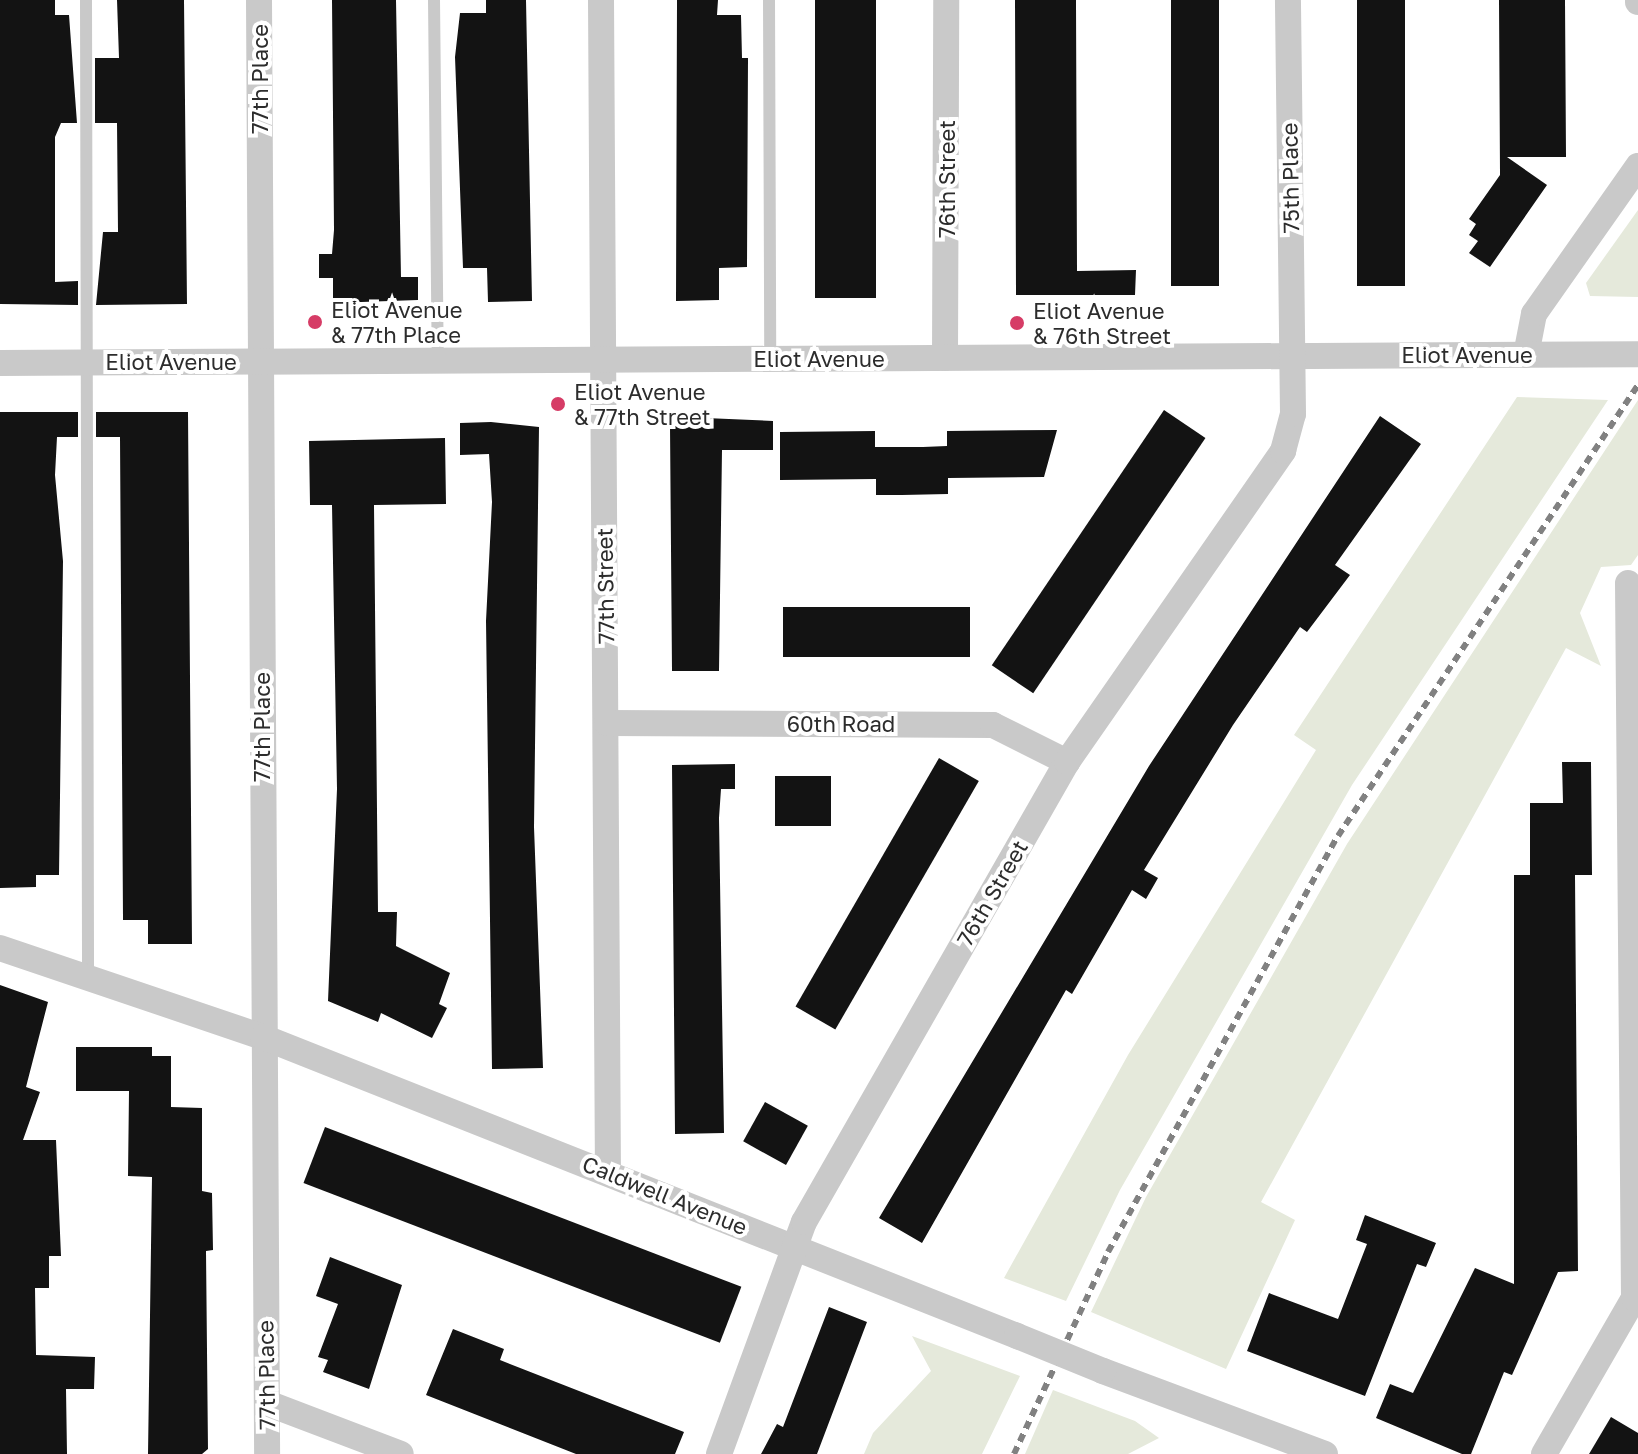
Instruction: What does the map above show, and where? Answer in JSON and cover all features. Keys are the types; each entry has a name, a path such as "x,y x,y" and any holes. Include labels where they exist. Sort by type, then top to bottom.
{"street":[{"name":"77th Place","path":"259,0 267,1454"},
{"name":"77th Street","path":"601,0 608,1172"},
{"name":"76th Street","path":"945,358 946,0"},
{"name":"75th Place","path":"1288,0 1292,355"},
{"path":"1526,355 1534,314 1638,166"},
{"name":"Eliot Avenue","path":"0,363 1626,354"},
{"name":"76th Street","path":"719,1454 804,1222 1067,762 1283,451 1293,414 1292,355"},
{"path":"1544,1454 1634,1298 1628,583"},
{"name":"60th Road","path":"607,723 993,725 1067,762"},
{"name":"Caldwell Avenue","path":"0,948 263,1037 1103,1371 1325,1454"},
{"path":"267,1403 401,1454"}],"lane":[{"path":"86,0 88,979"},
{"path":"434,0 438,360"},
{"path":"769,0 770,359"}],"shaded area":[{"path":"1638,210 1638,297 1590,296 1586,283"},
{"path":"1517,397 1608,400 1352,785 1120,1190 1066,1301 1004,1278 1128,1055 1316,750 1294,735"},
{"path":"1638,400 1638,555 1631,565 1601,567 1580,613 1601,666 1566,648 1261,1202 1295,1220 1226,1369 1091,1312 1146,1197 1347,844"},
{"path":"912,1336 1020,1376 982,1454 864,1454 873,1433 931,1371"},
{"path":"1053,1390 1135,1421 1159,1438 1128,1454 1025,1454"}],"building":[{"path":"0,0 55,0 55,15 69,15 77,123 61,123 55,137 55,282 78,281 78,305 0,304"},
{"path":"117,0 184,0 187,304 96,305 103,232 118,232 117,123 95,123 95,58 119,58"},
{"path":"332,0 396,0 401,277 418,277 418,300 333,303 333,278 319,278 319,254 332,254 334,230"},
{"path":"486,0 526,0 532,301 488,302 487,268 463,268 455,57 460,13 486,13"},
{"path":"677,0 718,0 717,15 741,15 742,58 748,58 747,267 719,268 719,300 676,301"},
{"path":"815,0 876,0 876,298 815,298"},
{"path":"1015,0 1076,0 1077,271 1136,270 1135,295 1016,295"},
{"path":"1171,0 1219,0 1219,286 1171,286"},
{"path":"1357,0 1405,0 1405,286 1357,286"},
{"path":"1499,0 1565,0 1566,157 1507,157 1547,185 1490,267 1469,253 1478,241 1469,235 1476,224 1469,219 1500,175"},
{"path":"1164,410 1205,438 1033,693 992,665"},
{"path":"0,412 78,412 78,437 57,437 55,475 63,561 59,875 36,875 36,887 0,888"},
{"path":"96,412 188,412 192,944 148,944 148,920 123,920 120,437 96,437"},
{"path":"1380,416 1421,444 1335,565 1350,575 1307,632 1300,627 1233,725 1144,870 1158,878 1146,899 1132,890 1072,994 1066,990 922,1243 879,1218 1149,766"},
{"path":"682,417 773,421 773,450 722,450 719,671 672,671 670,426 682,426"},
{"path":"491,422 539,427 534,827 543,1068 492,1069 486,621 492,502 489,454 460,455 460,423"},
{"path":"1057,430 1044,477 948,478 948,494 902,495 876,495 876,479 780,480 780,432 875,431 875,447 923,447 947,446 947,431"},
{"path":"445,438 446,504 374,505 378,912 397,912 396,946 450,973 439,1004 447,1008 432,1038 381,1013 378,1022 328,1001 337,789 332,505 310,505 309,441"},
{"path":"783,607 970,607 970,657 783,657"},
{"path":"939,758 979,781 835,1030 796,1007"},
{"path":"1562,762 1591,762 1592,875 1575,875 1578,1271 1558,1272 1512,1375 1504,1372 1471,1454 1462,1454 1376,1418 1390,1384 1413,1393 1475,1268 1514,1284 1514,875 1530,875 1530,803 1563,803"},
{"path":"735,764 735,789 721,789 719,818 724,1133 675,1134 672,765"},
{"path":"775,776 831,776 831,826 775,826"},
{"path":"0,985 48,1002 26,1087 40,1092 23,1140 56,1140 61,1256 49,1256 49,1288 35,1288 36,1355 95,1357 94,1389 66,1389 67,1454 0,1454"},
{"path":"76,1047 152,1047 152,1056 171,1056 171,1107 202,1108 202,1191 212,1193 213,1250 206,1251 208,1449 202,1454 148,1454 152,1177 128,1176 129,1091 76,1091"},
{"path":"765,1102 808,1126 786,1165 743,1141"},
{"path":"325,1127 741,1287 720,1343 303,1183"},
{"path":"1365,1215 1436,1243 1426,1267 1417,1264 1365,1396 1247,1351 1269,1293 1338,1319 1367,1244 1356,1240"},
{"path":"330,1257 402,1285 369,1389 323,1372 328,1360 318,1357 338,1304 316,1296"},
{"path":"829,1307 867,1322 817,1454 761,1454 777,1424 783,1427"},
{"path":"453,1329 504,1349 500,1360 684,1432 675,1454 576,1454 426,1395"},
{"path":"1611,1417 1638,1433 1638,1454 1589,1454"}],"railway":[{"path":"1014,1454 1108,1252 1338,836 1638,385"}],"place":[{"name":"Eliot Avenue & 77th Place","path":"315,322"},
{"name":"Eliot Avenue & 76th Street","path":"1017,323"},
{"name":"Eliot Avenue & 77th Street","path":"558,404"}]}
